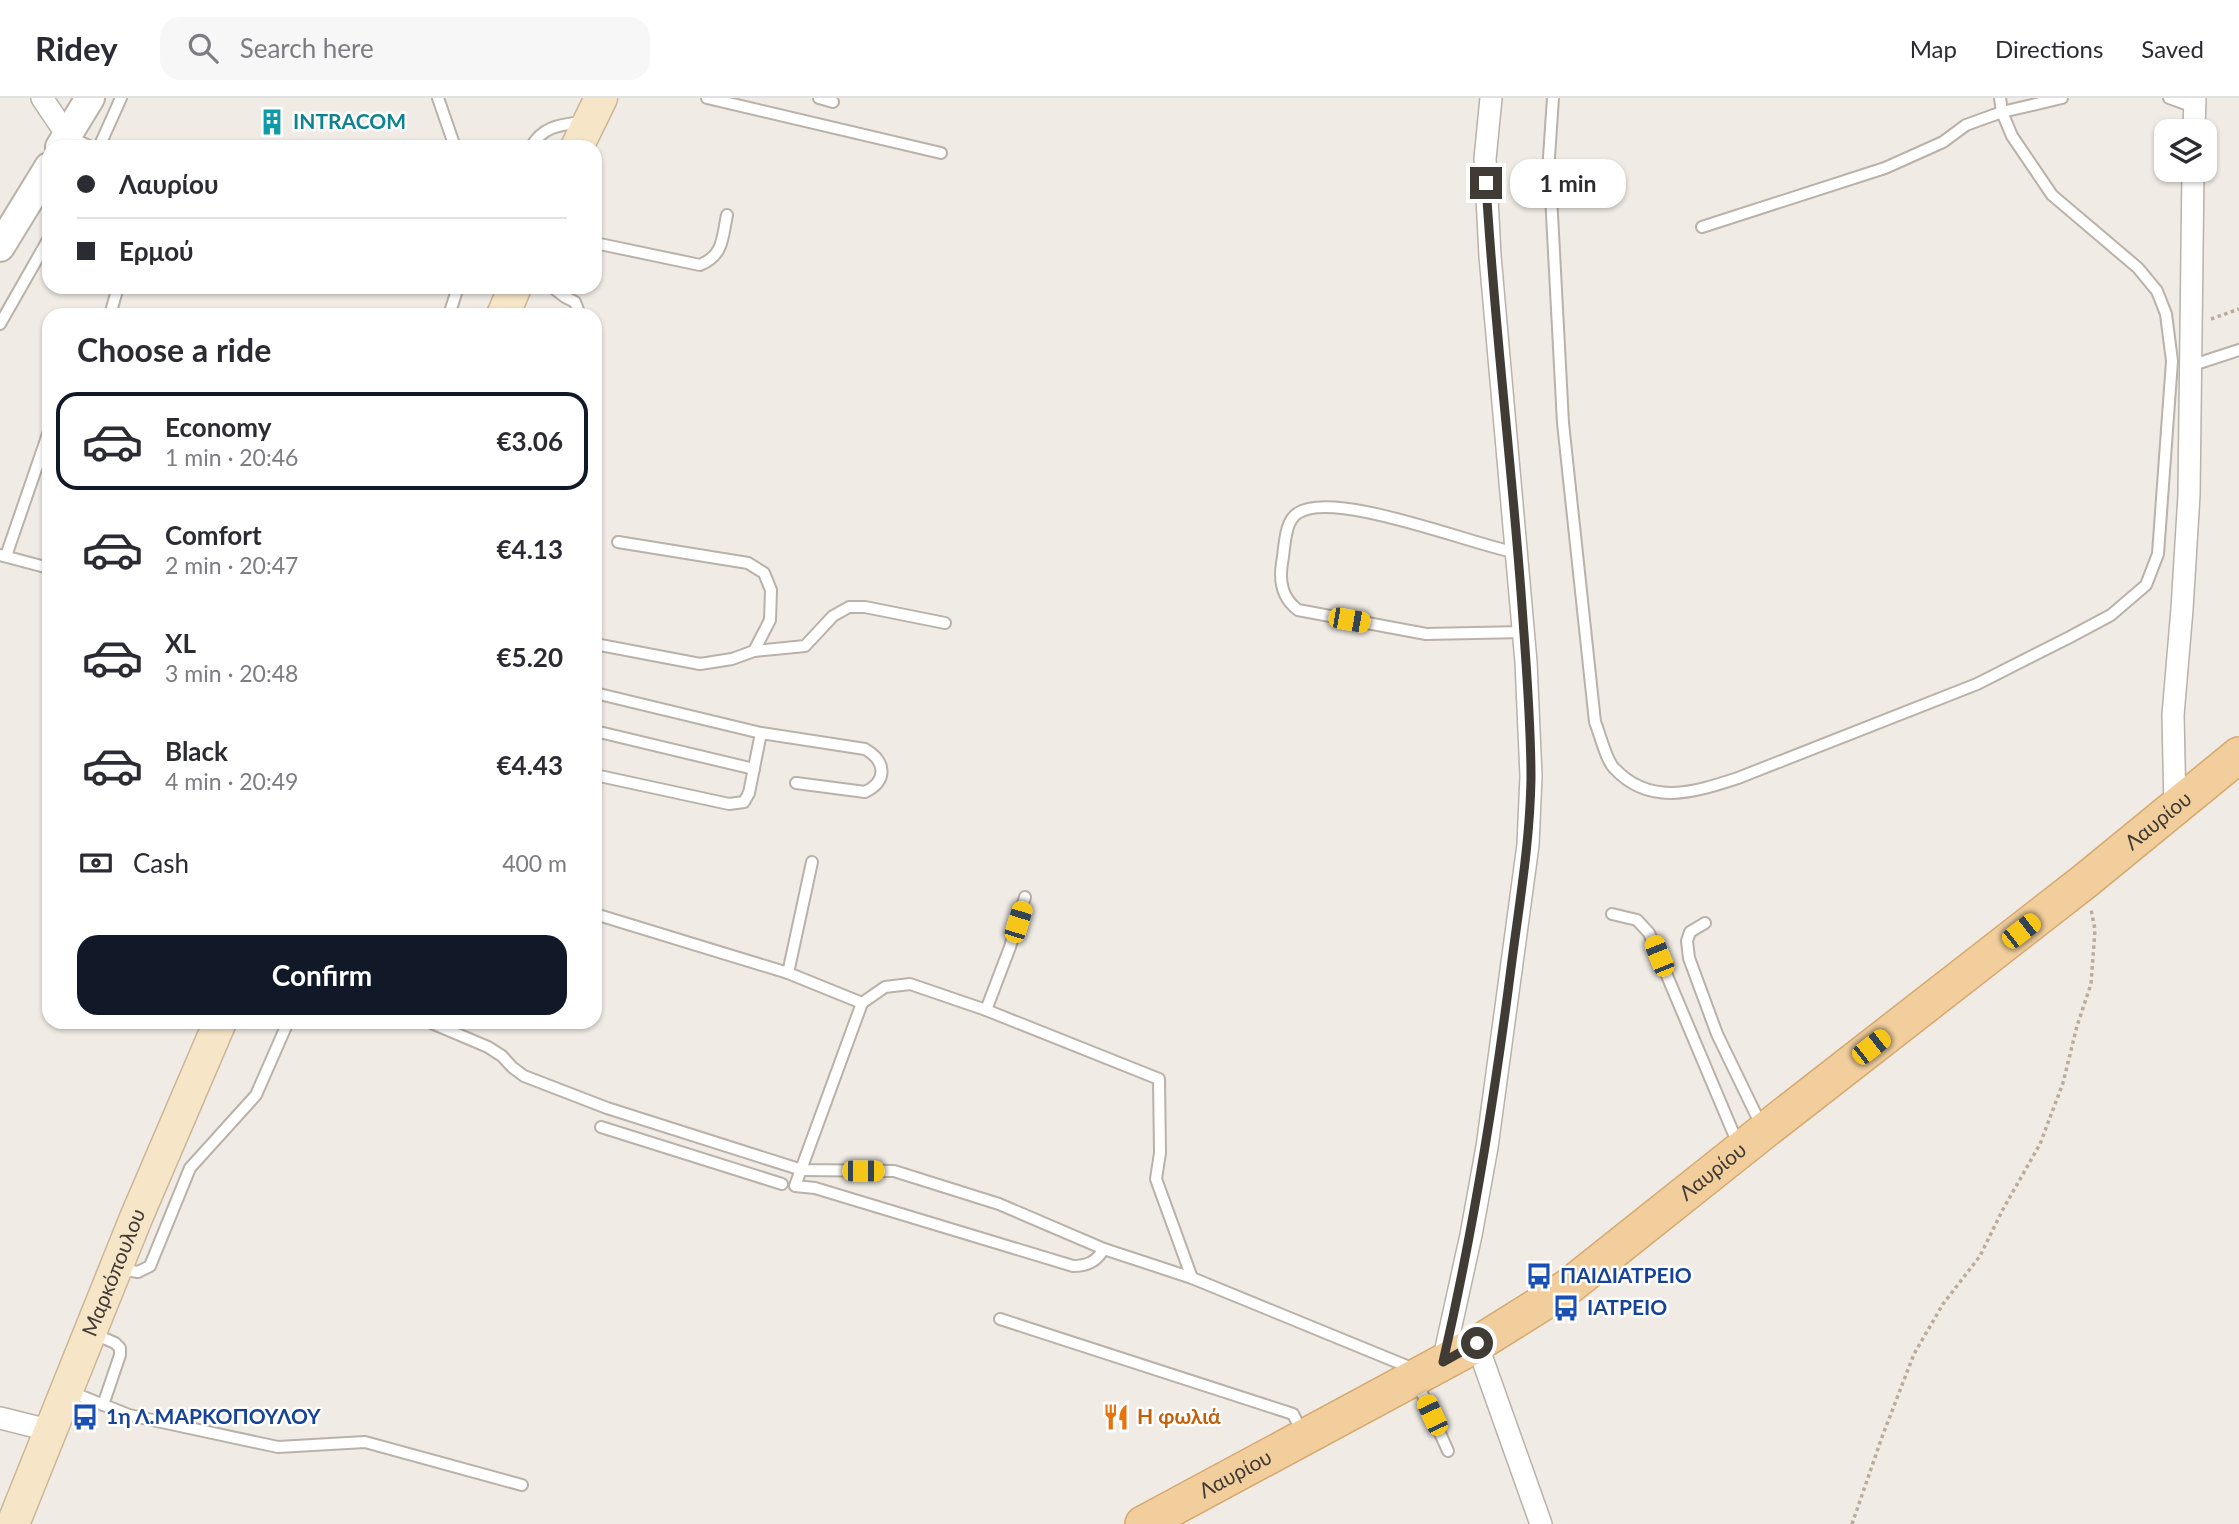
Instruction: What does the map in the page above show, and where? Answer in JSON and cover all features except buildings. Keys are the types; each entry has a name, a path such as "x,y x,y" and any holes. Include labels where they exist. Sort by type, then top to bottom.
{"main road":[{"name":"Λαυρίου","path":"1143,1524 1427,1371 1567,1287 2085,881 2239,755"},
{"name":"Μαρκόπουλου","path":"9,1520 52,1431 117,1268 167,1184 218,1029"}],"street":[{"path":"42,98 71,140"},
{"path":"74,140 90,98"},
{"path":"1427,1371 1471,1235 1487,1147 1528,845 1531,776 1524,632 1485,159 1491,98"},
{"path":"0,247 42,178"},
{"path":"2175,807 2173,715 2189,495 2193,182"},
{"path":"1477,1343 1541,1524"},
{"path":"0,1418 52,1431"}],"lane":[{"path":"102,140 121,98"},
{"path":"438,98 453,140"},
{"path":"707,98 941,153"},
{"path":"819,98 833,102"},
{"path":"1553,98 1549,157 1563,423 1595,722 1612,767 1634,784 1667,794 1699,791 1738,778 1977,684 2111,615 2146,585 2158,554 2172,361 2166,314 2157,291 2138,268 2052,195 2012,136 2000,98"},
{"path":"1702,227 1885,168 1943,142 1966,125 2002,111 2062,98"},
{"path":"2169,98 2195,102"},
{"path":"535,140 555,126 589,122"},
{"path":"602,244 700,265 713,260 719,249 727,215"},
{"path":"0,324 42,250"},
{"path":"561,294 575,302 577,308"},
{"path":"2190,366 2239,349"},
{"path":"42,458 3,556 42,566"},
{"path":"1518,553 1384,515 1311,507 1297,513 1290,521 1279,578 1289,603 1298,610 1426,634 1524,632"},
{"path":"618,542 748,563 764,573 771,590 770,620 754,651"},
{"path":"602,645 700,664 732,659 754,651 805,646 834,616 849,607 865,607 945,623"},
{"path":"602,695 761,733 865,749 880,762 882,774 874,788 865,792 796,783"},
{"path":"602,733 754,769"},
{"path":"602,777 729,804 744,802 750,793 761,733"},
{"path":"788,973 812,862"},
{"path":"986,1010 1026,898"},
{"path":"1612,914 1637,920 1649,933 1753,1140"},
{"path":"602,916 788,973 862,1003"},
{"path":"1705,923 1690,932 1687,941 1689,958 1753,1140"},
{"path":"1104,1249 1094,1262 1073,1266 815,1188 795,1186 862,1003 885,987 909,984 986,1010 1159,1079 1160,1153 1156,1179 1192,1278"},
{"path":"167,1184 190,1168 256,1095 285,1029"},
{"path":"446,1029 488,1047 524,1076 607,1108 802,1170 894,1171 999,1204 1104,1249 1192,1278 1427,1371 1448,1451"},
{"path":"601,1127 782,1184"},
{"path":"674,1151 680,1131"},
{"path":"1000,1319 1293,1414 1304,1437"},
{"path":"91,1333 115,1343 120,1348 120,1356 103,1405"},
{"path":"68,1391 129,1415 278,1447 365,1442 522,1485"}],"path":[{"path":"2190,327 2239,309"},
{"path":"1852,1524 1914,1354 1943,1304 1980,1256 2040,1144 2063,1083 2091,984 2095,930 2085,881"}],"place":[{"name":"INTRACOM","path":"272,122"},
{"name":"ΠΑΙΔΙΑΤΡΕΙΟ","path":"1539,1276"},
{"name":"ΙΑΤΡΕΙΟ","path":"1566,1308"},
{"name":"1η Λ.ΜΑΡΚΟΠΟΥΛΟΥ","path":"85,1417"},
{"name":"Η φωλιά","path":"1116,1417"}],"route":[{"path":"1477,1343 1443,1362 1487,1147 1528,845 1531,776 1526,662 1486,183"}]}
